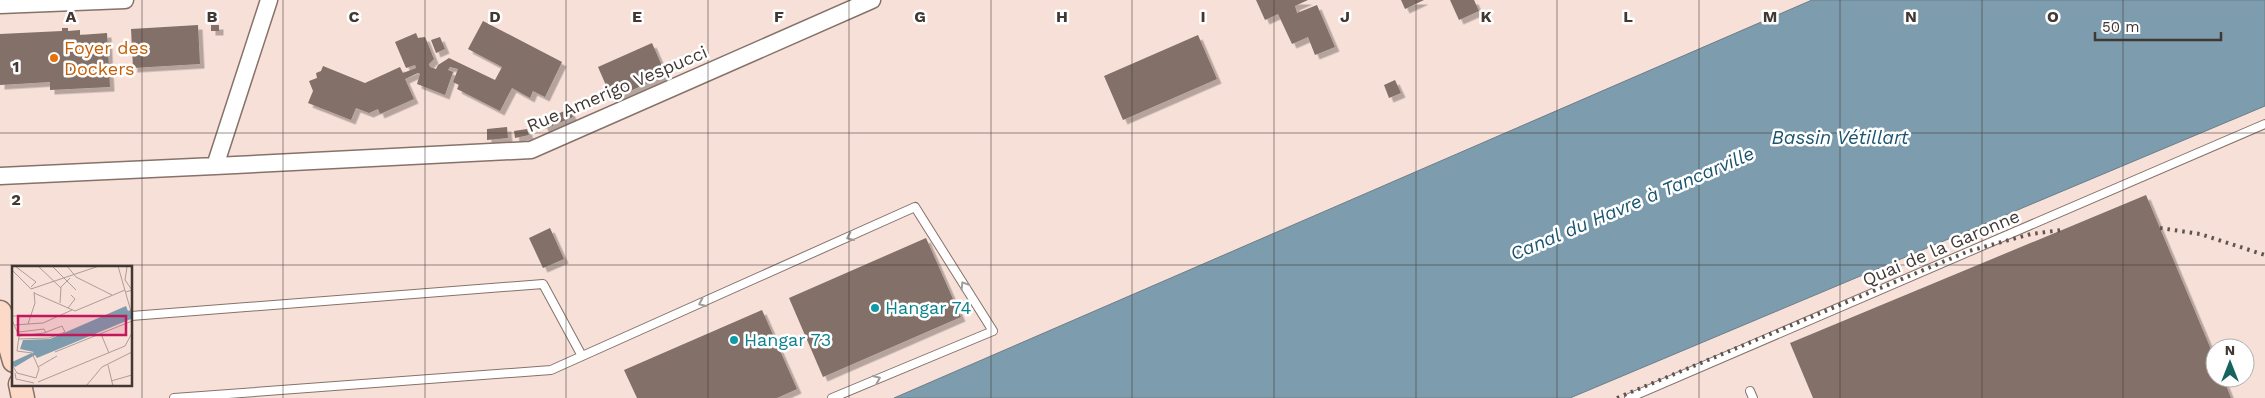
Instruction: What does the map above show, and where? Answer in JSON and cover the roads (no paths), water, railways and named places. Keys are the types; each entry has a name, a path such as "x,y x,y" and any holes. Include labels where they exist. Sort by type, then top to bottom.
{"street":[{"path":"0,5 125,0"},
{"path":"214,166 269,0"},
{"name":"Rue Amerigo Vespucci","path":"0,176 531,150 872,0"},
{"path":"0,312 12,347"}],"lane":[{"name":"Quai de la Garonne","path":"1629,398 2265,124"},
{"path":"174,398 551,370 915,207 993,331 832,398"},
{"path":"132,316 543,284 582,356"}],"water":[{"name":"Bassin Vétillart","path":"1812,0 2265,0 2265,106 1570,398 894,398"}],"railway":[{"path":"2160,228 2200,234 2265,255"},
{"path":"1617,398 1969,251 2031,234 2061,230"}],"place":[{"name":"Foyer des Dockers","path":"54,58"},
{"name":"Hangar 74","path":"875,308"},
{"name":"Hangar 73","path":"734,340"}],"water label":[{"name":"Canal du Havre à Tancarville","path":"1632,203"}]}
